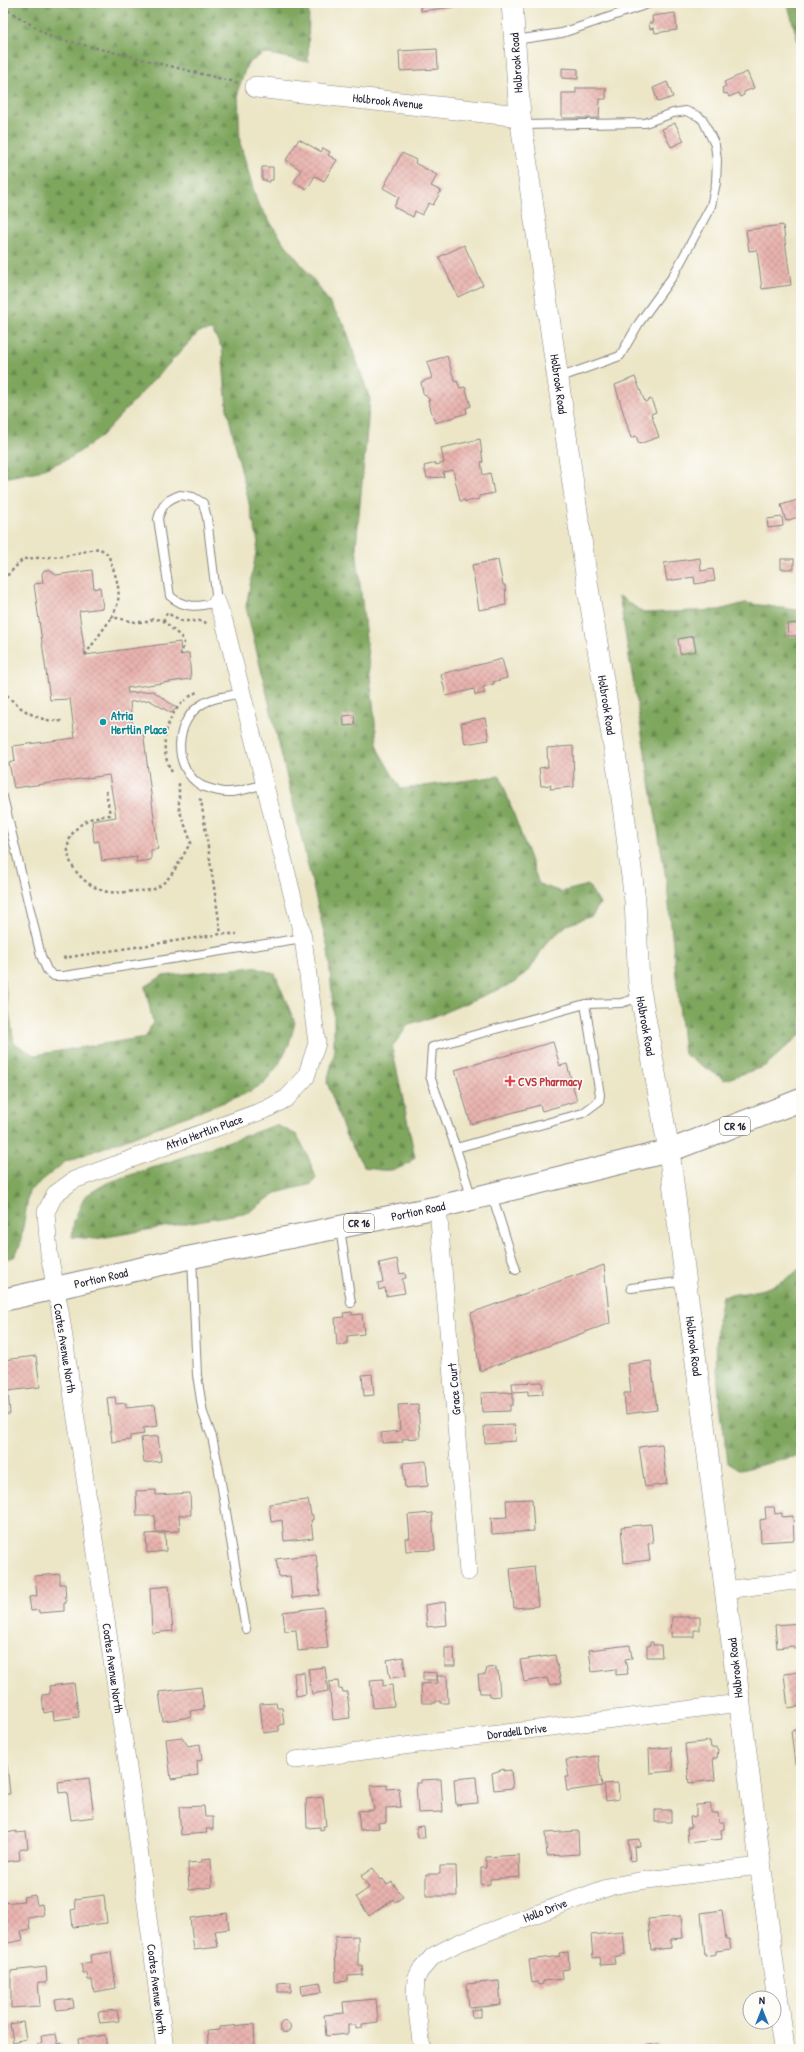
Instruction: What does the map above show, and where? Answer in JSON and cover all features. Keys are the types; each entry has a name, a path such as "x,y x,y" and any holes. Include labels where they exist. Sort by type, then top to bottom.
{"main road":[{"name":"Portion Road","path":"3,1300 192,1257 438,1207 669,1151 801,1100"}],"street":[{"name":"Holbrook Road","path":"512,3 520,120 588,588 622,790 635,901 641,997 669,1151 726,1590 759,1866 784,2049"},
{"name":"Holbrook Avenue","path":"256,87 520,120"},
{"name":"Atria Hertlin Place","path":"54,1288 47,1238 46,1212 55,1194 74,1180 267,1109 287,1098 306,1077 317,1043 303,938 224,621 217,602"},
{"name":"Grace Court","path":"438,1207 468,1572"},
{"name":"Coates Avenue North","path":"54,1288 61,1316 131,1788 165,2049"},
{"path":"726,1590 801,1580"},
{"name":"Doradell Drive","path":"295,1760 739,1704"},
{"name":"Hollo Drive","path":"422,2049 415,1995 416,1979 420,1971 432,1956 458,1944 612,1886 639,1881 759,1866"}],"lane":[{"path":"514,40 562,33 651,3"},
{"path":"520,120 645,123 673,113 686,111 703,120 715,145 717,160 716,183 711,206 673,276 639,324 620,356 558,378"},
{"path":"180,495 193,497 203,503 207,518 217,602 200,607 188,606 177,602 170,596 158,519 162,508 169,499 180,495"},
{"path":"242,692 204,703 192,712 183,726 180,745 182,761 190,775 202,786 221,792 265,784"},
{"path":"3,797 41,956 47,970 54,976 72,975 303,938"},
{"path":"516,1270 482,1197 456,1148 430,1076 432,1047 585,1004 621,1003 641,997"},
{"path":"456,1148 583,1113 599,1101 600,1095 585,1004"},
{"path":"340,1227 351,1304"},
{"path":"192,1257 197,1375 202,1406 212,1438 218,1465 246,1629"},
{"path":"632,1288 686,1281"}],"path":[{"path":"3,8 51,37 256,87"},
{"path":"3,580 13,567 23,559 65,556 99,548 108,554 118,585 119,605 85,655"},
{"path":"163,620 167,613 182,621 202,621 211,626"},
{"path":"112,617 135,622 148,622 153,618 163,620 182,638 184,643 180,655"},
{"path":"3,690 12,701 30,713 53,722 62,721"},
{"path":"184,787 170,768 164,747 168,722 180,705 194,692 200,691"},
{"path":"106,791 110,815 87,820 76,828 67,843 67,856 76,871 85,880 105,891 129,892 155,889 168,880 191,842 179,809 179,782"},
{"path":"195,796 201,800 221,934"},
{"path":"63,958 221,934 237,934"}],"green space":[{"path":"3,3 309,3 308,62 264,53 247,64 238,90 240,143 257,202 282,240 316,283 345,326 370,399 356,546 378,750 401,789 500,776 539,884 561,892 588,885 600,904 592,916 567,925 546,943 531,968 514,983 433,1017 409,1024 392,1047 415,1157 398,1169 379,1170 364,1167 346,1136 327,1082 334,1055 334,1016 328,949 246,607 258,542 227,409 222,348 212,330 199,332 99,438 72,457 39,471 3,478"},
{"path":"791,3 801,3 801,53 788,5"},
{"path":"619,596 644,613 719,610 745,603 797,610 801,606 801,1034 765,1066 725,1080 684,1054 667,885"},
{"path":"254,967 275,974 295,1023 289,1044 279,1064 263,1084 243,1095 65,1162 29,1191 20,1246 14,1257 3,1260 3,974 14,1043 34,1055 146,1037 153,1022 145,987 162,976"},
{"path":"276,1125 297,1135 307,1154 316,1178 312,1184 276,1193 249,1212 95,1239 72,1237 74,1220 85,1196 107,1183"},
{"path":"801,1267 801,1455 741,1470 728,1462 720,1400 716,1358 716,1337 722,1296 764,1289 783,1281"}],"building":[{"path":"420,3 460,3 461,6 421,11"},
{"path":"675,13 677,30 655,33 654,28 650,29 649,23 653,23 652,16"},
{"path":"437,49 438,69 400,71 399,51"},
{"path":"562,68 578,69 578,79 562,78"},
{"path":"747,72 754,88 744,92 744,95 740,97 738,93 729,97 727,93 724,94 722,88 726,86 724,82"},
{"path":"667,82 673,97 658,102 653,88"},
{"path":"576,88 606,88 606,99 600,99 599,118 562,118 562,93 576,93"},
{"path":"675,123 684,141 671,147 662,129"},
{"path":"299,139 321,152 323,148 330,152 328,155 337,160 324,181 315,176 307,189 294,182 301,170 286,160"},
{"path":"402,153 416,160 415,163 437,175 431,186 441,191 433,205 429,203 422,215 415,211 413,217 394,207 399,197 383,188"},
{"path":"262,167 273,167 273,180 267,182 267,180 262,180"},
{"path":"783,225 791,285 762,289 757,250 749,251 746,230"},
{"path":"464,245 483,285 458,297 439,257"},
{"path":"447,356 455,382 457,381 460,388 465,387 471,406 466,408 467,413 435,423 428,400 430,400 423,393 421,382 432,378 427,362"},
{"path":"635,377 645,402 651,399 656,412 651,414 659,437 639,444 636,436 631,438 615,385"},
{"path":"480,439 483,475 490,473 494,493 479,496 479,499 465,502 465,500 460,501 453,470 443,472 444,477 427,478 424,466 444,463 441,448"},
{"path":"801,499 801,516 786,521 781,505"},
{"path":"782,517 783,526 768,528 767,519"},
{"path":"700,558 701,571 713,569 715,581 695,584 694,577 667,581 664,563"},
{"path":"781,559 794,559 794,569 781,569"},
{"path":"498,560 503,585 505,585 506,605 479,610 472,565"},
{"name":"Atria Hertlin Place","path":"44,570 50,570 56,575 92,570 94,589 100,587 103,608 79,611 85,655 180,642 181,655 189,653 191,679 127,688 128,693 153,691 177,708 171,713 149,700 130,702 133,731 143,731 158,849 151,850 151,860 136,862 137,857 102,861 99,841 94,842 92,821 116,817 109,775 14,788 9,763 15,761 13,746 75,738 70,699 50,700 34,584 43,583 42,574"},
{"path":"799,623 800,636 788,636 787,624"},
{"path":"693,636 696,651 680,654 678,639"},
{"path":"502,659 507,678 483,687 485,693 475,695 474,689 446,696 441,674"},
{"path":"354,715 355,725 344,726 343,716"},
{"path":"485,718 489,740 465,744 461,723"},
{"path":"573,746 574,787 550,789 551,785 541,786 539,768 548,767 547,748"},
{"path":"553,1042 560,1066 567,1064 577,1101 542,1111 540,1105 471,1124 455,1070"},
{"path":"397,1259 400,1274 405,1273 406,1278 402,1279 405,1293 386,1296 385,1288 379,1290 378,1283 383,1282 379,1263"},
{"path":"604,1265 610,1323 480,1371 471,1313"},
{"path":"352,1312 352,1315 362,1314 364,1334 347,1336 347,1344 337,1345 335,1318 344,1317 343,1313"},
{"path":"36,1356 40,1387 8,1391 10,1414 3,1414 3,1360"},
{"path":"651,1361 657,1410 626,1414 624,1393 631,1393 628,1364"},
{"path":"372,1374 374,1395 364,1396 362,1375"},
{"path":"542,1382 543,1394 528,1395 528,1391 513,1392 512,1383"},
{"path":"481,1393 513,1393 513,1405 510,1405 510,1411 482,1412"},
{"path":"115,1397 116,1404 126,1403 126,1408 155,1405 158,1426 143,1428 144,1434 130,1436 130,1440 112,1442 107,1398"},
{"path":"418,1404 420,1438 402,1439 403,1442 382,1443 381,1433 400,1431 398,1405"},
{"path":"515,1425 516,1441 485,1443 484,1426"},
{"path":"158,1436 161,1461 144,1463 141,1438"},
{"path":"662,1444 667,1484 645,1487 639,1447"},
{"path":"426,1461 428,1486 405,1488 403,1463"},
{"path":"156,1490 156,1495 190,1493 191,1515 179,1515 180,1531 156,1532 155,1516 137,1516 136,1491"},
{"path":"532,1499 534,1531 492,1534 491,1518 507,1517 506,1500"},
{"path":"308,1500 311,1515 313,1515 313,1520 311,1520 313,1538 284,1541 282,1520 271,1522 269,1504"},
{"path":"765,1507 774,1507 775,1514 782,1513 782,1517 793,1516 794,1540 761,1542 760,1520 766,1519"},
{"path":"432,1513 435,1550 406,1551 405,1538 410,1538 408,1515"},
{"path":"651,1524 653,1543 648,1544 650,1560 624,1563 621,1527"},
{"path":"165,1533 166,1551 147,1553 146,1534"},
{"path":"316,1554 320,1595 292,1598 290,1576 279,1577 276,1559"},
{"path":"534,1566 538,1606 514,1608 510,1569"},
{"path":"60,1574 60,1584 65,1584 66,1603 64,1603 64,1611 39,1613 39,1610 31,1611 29,1597 37,1596 35,1576"},
{"path":"169,1586 173,1631 152,1633 150,1588"},
{"path":"445,1602 447,1625 427,1627 425,1605"},
{"path":"323,1607 328,1648 298,1651 296,1630 285,1631 283,1612"},
{"path":"672,1617 700,1617 700,1630 694,1630 694,1637 671,1637"},
{"path":"801,1623 801,1648 794,1649 794,1646 777,1648 775,1625"},
{"path":"650,1642 653,1642 653,1645 661,1645 662,1657 647,1657 647,1646 650,1646"},
{"path":"630,1645 632,1658 625,1659 628,1674 616,1675 616,1669 592,1672 589,1650"},
{"path":"445,1648 454,1648 455,1666 445,1666"},
{"path":"555,1655 561,1683 549,1685 547,1678 524,1682 520,1660"},
{"path":"403,1657 406,1676 390,1678 387,1660"},
{"path":"325,1667 328,1691 312,1694 308,1669"},
{"path":"496,1667 496,1671 498,1671 500,1696 490,1697 490,1693 480,1693 478,1675 485,1675 487,1668"},
{"path":"304,1672 306,1694 296,1696 294,1673"},
{"path":"423,1672 437,1673 437,1680 423,1680"},
{"path":"801,1672 801,1706 788,1708 784,1674"},
{"path":"437,1676 447,1676 448,1703 440,1703 440,1701 436,1701 436,1703 422,1703 421,1684 438,1683"},
{"path":"383,1679 383,1686 392,1685 394,1706 373,1708 370,1680"},
{"path":"338,1681 339,1689 342,1688 343,1692 347,1692 350,1718 333,1720 329,1682"},
{"path":"74,1683 79,1717 54,1720 53,1711 44,1713 42,1695 50,1694 49,1686"},
{"path":"201,1687 204,1709 190,1711 191,1717 163,1721 159,1692"},
{"path":"276,1703 277,1708 282,1708 284,1724 279,1725 279,1731 263,1733 260,1704"},
{"path":"801,1729 801,1763 795,1764 791,1731"},
{"path":"182,1737 188,1746 200,1744 202,1760 197,1761 198,1775 171,1779 166,1739"},
{"path":"710,1741 711,1748 716,1747 718,1750 717,1758 713,1758 715,1780 689,1783 685,1744"},
{"path":"671,1747 673,1771 650,1773 649,1749"},
{"path":"598,1756 602,1786 567,1791 565,1777 569,1777 566,1760"},
{"path":"3,1765 7,1765 10,1794 3,1794"},
{"path":"504,1769 504,1771 511,1770 513,1788 494,1790 492,1773"},
{"path":"476,1777 478,1803 456,1805 454,1779"},
{"path":"89,1778 94,1817 71,1820 67,1792 59,1793 58,1782"},
{"path":"441,1779 443,1812 418,1813 416,1783 421,1783 421,1780"},
{"path":"618,1783 619,1799 606,1801 604,1784"},
{"path":"387,1785 387,1789 399,1788 401,1807 386,1808 386,1822 378,1823 379,1828 360,1830 358,1811 374,1810 370,1786"},
{"path":"323,1797 326,1826 323,1826 324,1829 320,1830 320,1827 307,1828 306,1799"},
{"path":"711,1804 711,1813 718,1813 719,1822 724,1822 724,1829 721,1830 722,1839 688,1843 687,1828 691,1828 690,1817 696,1816 696,1805"},
{"path":"204,1806 205,1817 213,1817 213,1829 206,1829 207,1833 181,1835 179,1807"},
{"path":"655,1810 671,1810 671,1822 655,1822"},
{"path":"424,1826 425,1838 418,1838 416,1827"},
{"path":"16,1831 16,1833 26,1832 28,1848 19,1850 20,1860 3,1862 3,1834"},
{"path":"578,1831 579,1854 547,1856 545,1833"},
{"path":"639,1839 640,1846 634,1847 635,1860 630,1861 628,1840"},
{"path":"519,1855 520,1877 490,1879 490,1884 481,1885 481,1868 486,1868 486,1857"},
{"path":"211,1858 212,1887 189,1890 188,1863 202,1862 202,1859"},
{"path":"440,1866 456,1866 457,1896 426,1896 426,1874 440,1874"},
{"path":"373,1868 381,1880 383,1879 387,1885 392,1882 403,1897 395,1902 393,1899 369,1916 356,1897 369,1888 361,1876"},
{"path":"35,1895 37,1905 42,1904 44,1915 28,1918 30,1929 21,1931 23,1940 3,1944 3,1903 24,1901 23,1897"},
{"path":"104,1895 107,1923 73,1927 71,1910 76,1909 75,1899"},
{"path":"722,1910 726,1939 729,1939 731,1949 716,1951 716,1954 705,1956 701,1913"},
{"path":"227,1913 229,1929 215,1931 218,1947 194,1950 190,1918"},
{"path":"681,1916 683,1938 671,1939 671,1948 651,1950 648,1919"},
{"path":"623,1932 625,1954 614,1957 615,1964 601,1965 600,1957 593,1958 591,1935"},
{"path":"358,1936 358,1966 362,1966 363,1975 348,1976 348,1981 336,1982 335,1937"},
{"path":"111,1952 116,1988 94,1992 92,1980 88,1980 87,1973 83,1973 81,1964 91,1962 90,1955"},
{"path":"568,1952 569,1969 562,1970 563,1979 543,1981 543,1984 538,1985 537,1982 532,1983 529,1960 560,1956 559,1953"},
{"path":"46,1967 47,1982 38,1982 40,2006 11,2008 11,1971"},
{"path":"499,1981 501,2005 469,2008 467,1984"},
{"path":"291,1982 291,1992 278,1992 278,1983"},
{"path":"320,1982 322,1992 302,1995 301,1985"},
{"path":"376,1999 378,2022 362,2024 362,2028 356,2029 356,2025 348,2025 348,2034 326,2036 324,2015 344,2013 343,2002"},
{"path":"55,2000 73,2000 74,2008 57,2010"},
{"path":"481,2009 481,2017 472,2017 471,2010"},
{"path":"117,2010 119,2021 100,2023 98,2012"},
{"path":"23,2022 26,2039 13,2042 10,2024"},
{"path":"283,2022 287,2022 289,2023 289,2031 283,2032 280,2029 280,2025"},
{"path":"254,2024 255,2046 236,2049 224,2049 224,2046 209,2048 207,2031 220,2030 220,2027"},
{"path":"56,2034 58,2044 62,2043 63,2049 31,2049 38,2047 38,2044 42,2043 41,2036"},
{"path":"105,2035 107,2049 77,2049 79,2047 78,2039"},
{"path":"659,2044 659,2049 621,2049 621,2048"}],"place":[{"name":"Atria Hertlin Place","path":"103,722"},
{"name":"CVS Pharmacy","path":"510,1081"}]}
